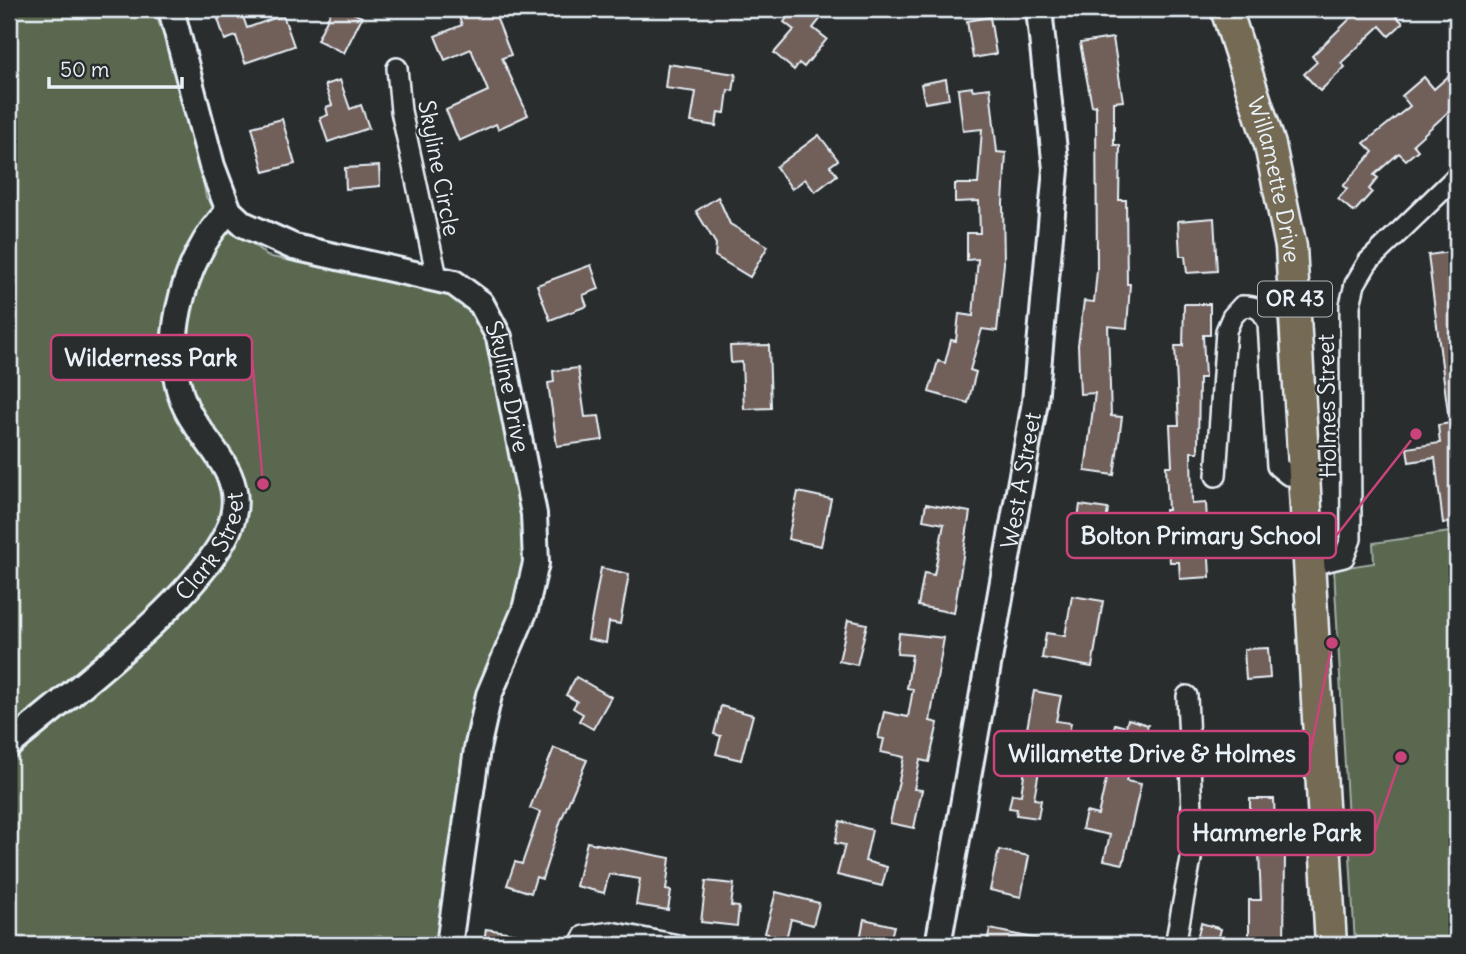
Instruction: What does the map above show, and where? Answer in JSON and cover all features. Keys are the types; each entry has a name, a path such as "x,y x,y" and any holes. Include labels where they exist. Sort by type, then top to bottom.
{"main road":[{"name":"Willamette Drive","path":"1226,9 1260,108 1292,247 1331,945"}],"street":[{"path":"171,9 212,166 229,211"},
{"name":"West A Street","path":"938,945 1035,402 1056,160 1039,9"},
{"name":"Skyline Circle","path":"397,68 401,111 437,277"},
{"name":"Holmes Street","path":"1311,565 1344,557 1351,539 1350,305 1355,284 1368,262 1457,176"},
{"name":"Skyline Drive","path":"229,211 243,224 294,247 437,277 468,290 493,321 504,364 537,537 534,582 489,695 477,749 449,945"},
{"name":"Clark Street","path":"9,745 180,598 212,555 233,519 236,498 230,476 190,416 176,383 174,354 177,327 191,271 211,231 229,211"},
{"path":"1216,476 1226,331 1232,317 1242,306 1255,306 1264,313 1268,323 1277,466 1289,475 1306,474"},
{"path":"1174,945 1191,859 1192,810 1187,696"},
{"path":"585,939 611,932 678,945"}],"green space":[{"path":"9,9 154,9 190,111 206,197 218,213 267,256 453,295 463,299 485,327 505,439 528,530 529,576 479,690 470,718 442,945 9,945"},
{"path":"1457,531 1457,945 1355,945 1334,569 1374,563 1373,543"}],"building":[{"path":"332,9 344,9 362,17 344,53 317,40"},
{"path":"480,9 493,9 511,55 502,58 528,115 498,129 496,124 459,141 446,110 488,91 471,49 445,60 435,36 462,25 459,17"},
{"path":"794,9 812,9 822,17 813,28 827,39 804,67 799,63 794,70 774,53 794,30 784,22"},
{"path":"1360,9 1389,9 1403,23 1389,36 1380,26 1341,63 1345,67 1320,91 1304,74 1317,62 1312,56"},
{"path":"241,11 247,28 283,15 294,46 245,63 236,36 225,40 218,19"},
{"path":"990,17 996,54 973,58 967,21"},
{"path":"1113,38 1123,101 1114,102 1114,145 1120,145 1119,200 1126,200 1127,284 1130,284 1127,328 1108,326 1111,416 1122,417 1114,475 1085,471 1095,393 1080,394 1078,345 1084,301 1094,302 1097,270 1096,105 1092,106 1080,43"},
{"path":"668,64 736,74 733,91 728,90 725,113 718,112 716,126 691,122 696,92 665,88"},
{"path":"1451,74 1457,82 1457,104 1413,144 1418,150 1406,160 1399,153 1374,175 1378,178 1369,189 1372,192 1354,212 1338,199 1347,189 1343,186 1373,152 1364,143 1410,106 1402,96 1424,77 1434,89"},
{"path":"946,79 949,99 925,103 921,84"},
{"path":"340,80 350,109 361,105 369,128 328,142 320,118 328,115 326,107 332,105 325,85"},
{"path":"972,87 973,90 990,88 997,152 1006,153 1004,263 997,331 982,329 970,370 976,372 968,403 929,392 938,361 945,363 951,340 956,341 959,314 973,316 978,259 967,260 967,233 980,233 979,201 955,202 955,184 978,184 982,129 963,131 958,89"},
{"path":"282,119 295,164 264,172 252,127"},
{"path":"819,135 838,160 830,166 837,175 815,192 805,179 792,189 776,167"},
{"path":"379,166 380,186 346,189 345,168"},
{"path":"718,197 730,224 768,246 750,277 715,256 716,244 696,211"},
{"path":"1214,218 1217,271 1187,273 1185,256 1180,256 1178,221"},
{"path":"1457,251 1457,412 1448,413 1428,255"},
{"path":"591,265 599,289 583,295 587,306 550,320 537,285"},
{"path":"1184,304 1210,304 1210,335 1203,335 1205,378 1199,378 1198,452 1191,452 1192,504 1206,503 1210,577 1180,579 1179,562 1170,562 1165,510 1168,510 1166,466 1172,466 1170,425 1179,425 1175,346 1183,346"},
{"path":"769,345 771,408 744,409 742,362 731,363 730,346"},
{"path":"578,368 585,417 599,416 603,440 557,446 548,383 554,382 553,371"},
{"path":"1457,422 1457,521 1443,523 1435,458 1409,462 1407,448 1440,443 1438,425"},
{"path":"798,492 831,499 821,546 788,539"},
{"path":"926,504 970,512 954,613 918,606 924,573 934,575 944,524 923,520"},
{"path":"1080,505 1108,509 1101,556 1073,553"},
{"path":"601,568 629,574 620,624 609,622 606,643 588,639"},
{"path":"1072,596 1103,601 1092,667 1042,658 1046,633 1065,636"},
{"path":"848,620 867,624 857,665 839,661"},
{"path":"899,633 944,638 930,721 938,723 929,762 920,760 914,789 922,790 914,828 890,823 904,757 881,752 884,739 878,738 884,712 908,717 913,689 907,688 912,655 897,654"},
{"path":"1268,648 1270,678 1246,680 1244,649"},
{"path":"576,677 611,697 593,729 579,721 583,714 573,708 577,701 566,695"},
{"path":"1034,691 1061,696 1056,721 1071,723 1067,743 1060,742 1055,768 1040,765 1034,799 1041,800 1038,818 1016,815 1017,809 1009,808 1012,794 1021,795 1026,762 1021,761"},
{"path":"721,706 753,715 741,760 716,754 721,736 714,734"},
{"path":"1128,719 1148,725 1144,740 1138,738 1126,781 1141,784 1123,864 1104,860 1110,835 1082,829 1086,812 1098,815 1112,754 1107,753 1115,724 1126,727"},
{"path":"554,748 587,760 561,820 542,879 536,877 531,893 507,885 515,862 522,864 540,812 530,808"},
{"path":"1250,799 1274,799 1276,854 1285,853 1284,945 1257,945 1257,938 1249,938 1249,900 1261,900 1258,829 1250,830"},
{"path":"840,821 872,830 865,861 887,867 882,886 837,875 845,845 835,843"},
{"path":"587,842 670,858 666,890 671,891 668,910 636,905 640,879 609,874 604,893 576,886"},
{"path":"999,850 1029,856 1021,897 990,890"},
{"path":"706,881 734,884 731,906 739,907 737,926 701,922"},
{"path":"776,892 819,903 813,925 791,919 786,939 765,933"},
{"path":"864,919 894,926 889,945 859,945"},
{"path":"1201,923 1221,929 1217,944 1197,939"},
{"path":"486,929 539,937 538,945 483,945"},
{"path":"990,929 1037,939 1036,945 986,945"}],"place":[{"name":"Bolton Primary School","path":"1416,434"},
{"name":"Wilderness Park","path":"263,484"},
{"name":"Willamette Drive & Holmes","path":"1332,643"},
{"name":"Hammerle Park","path":"1401,757"}]}
